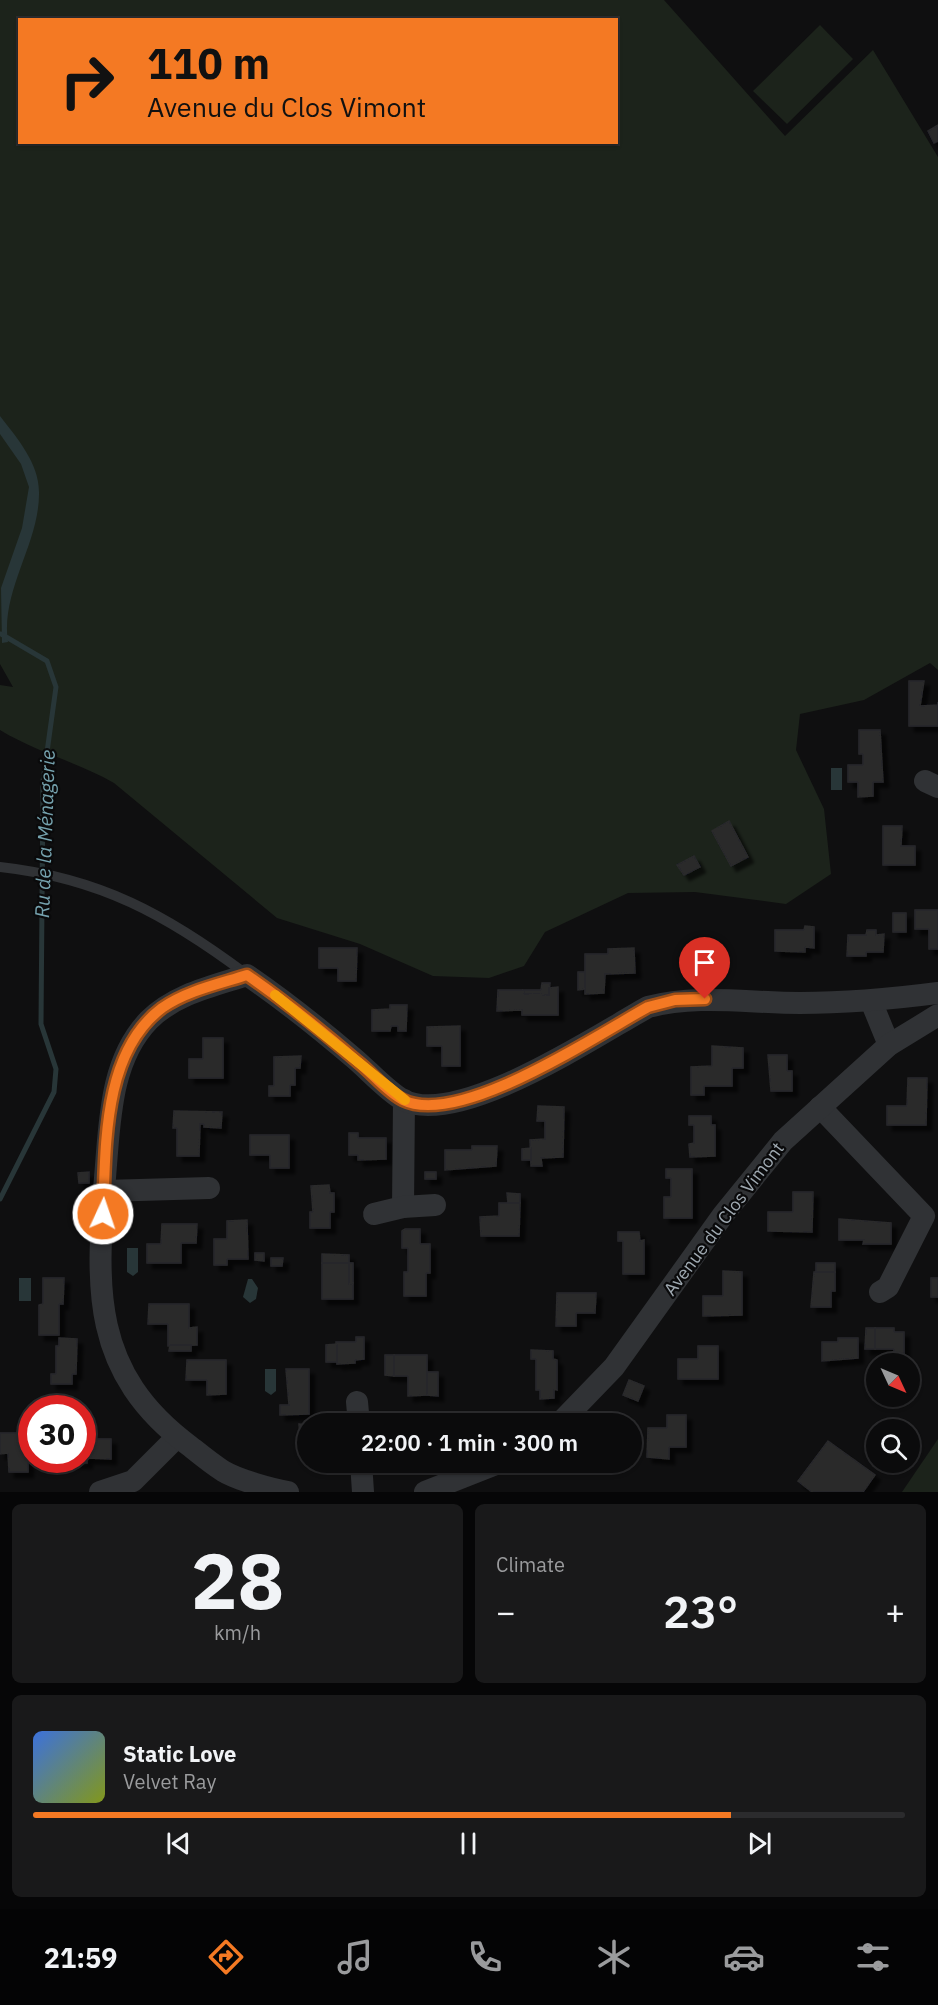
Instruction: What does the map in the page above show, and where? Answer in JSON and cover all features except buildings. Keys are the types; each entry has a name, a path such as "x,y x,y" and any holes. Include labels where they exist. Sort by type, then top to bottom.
{"street":[{"path":"288,1492 225,1472 177,1437 141,1404 120,1368 106,1330 100,1281 111,1105 131,1044 148,1022 163,1008 200,990 247,975 297,1010 404,1100 433,1104 466,1100 497,1089 648,1007 675,1000 799,1003 871,1001 938,993"},
{"path":"871,1001 889,1045"},
{"name":"Avenue du Clos Vimont","path":"570,1413 614,1367 723,1215 783,1141 889,1045 938,1015"},
{"path":"403,1207 404,1100"},
{"path":"820,1107 931,1214 888,1287 880,1292"},
{"path":"104,1191 210,1188"},
{"path":"374,1214 403,1207 435,1205"},
{"path":"100,1492 133,1487 177,1437"},
{"path":"362,1473 363,1492"},
{"path":"425,1492 473,1473"}],"lane":[{"path":"0,867 62,877 104,889 143,908 213,950 247,975"}],"shaded area":[{"path":"0,0 664,0 785,136 873,50 938,157 938,670 930,663 864,700 800,714 796,750 824,809 831,874 786,904 695,892 628,893 545,932 524,966 489,978 433,976 360,944 277,918 114,783 0,730 0,685 13,687 0,664"},
{"path":"820,25 853,59 787,124 753,91"},
{"path":"0,416 31,461 39,492 38,511 10,604 7,623 8,642 2,643 1,588 22,528 29,487 21,464 0,434"},
{"path":"831,768 842,768 842,790 831,790"},
{"path":"127,1248 138,1248 138,1272 133,1276 127,1272"},
{"path":"19,1278 31,1278 31,1301 19,1301"},
{"path":"248,1279 252,1279 258,1288 256,1299 250,1303 243,1297"},
{"path":"265,1369 276,1369 276,1391 271,1395 265,1391"},
{"path":"938,1439 938,1492 902,1492 915,1473 920,1473 920,1466"}],"waterway":[{"name":"Ru de la Ménagerie","path":"0,1199 54,1092 56,1069 41,1024 43,781 56,687 47,661 1,634"}],"slow traffic":[{"path":"275,995 297,1010 405,1100"}],"route":[{"path":"103,1214 111,1105 120,1070 131,1044 148,1022 163,1008 200,990 247,975 297,1010 404,1100 433,1104 466,1100 497,1089 648,1007 675,1000 705,999"}]}
